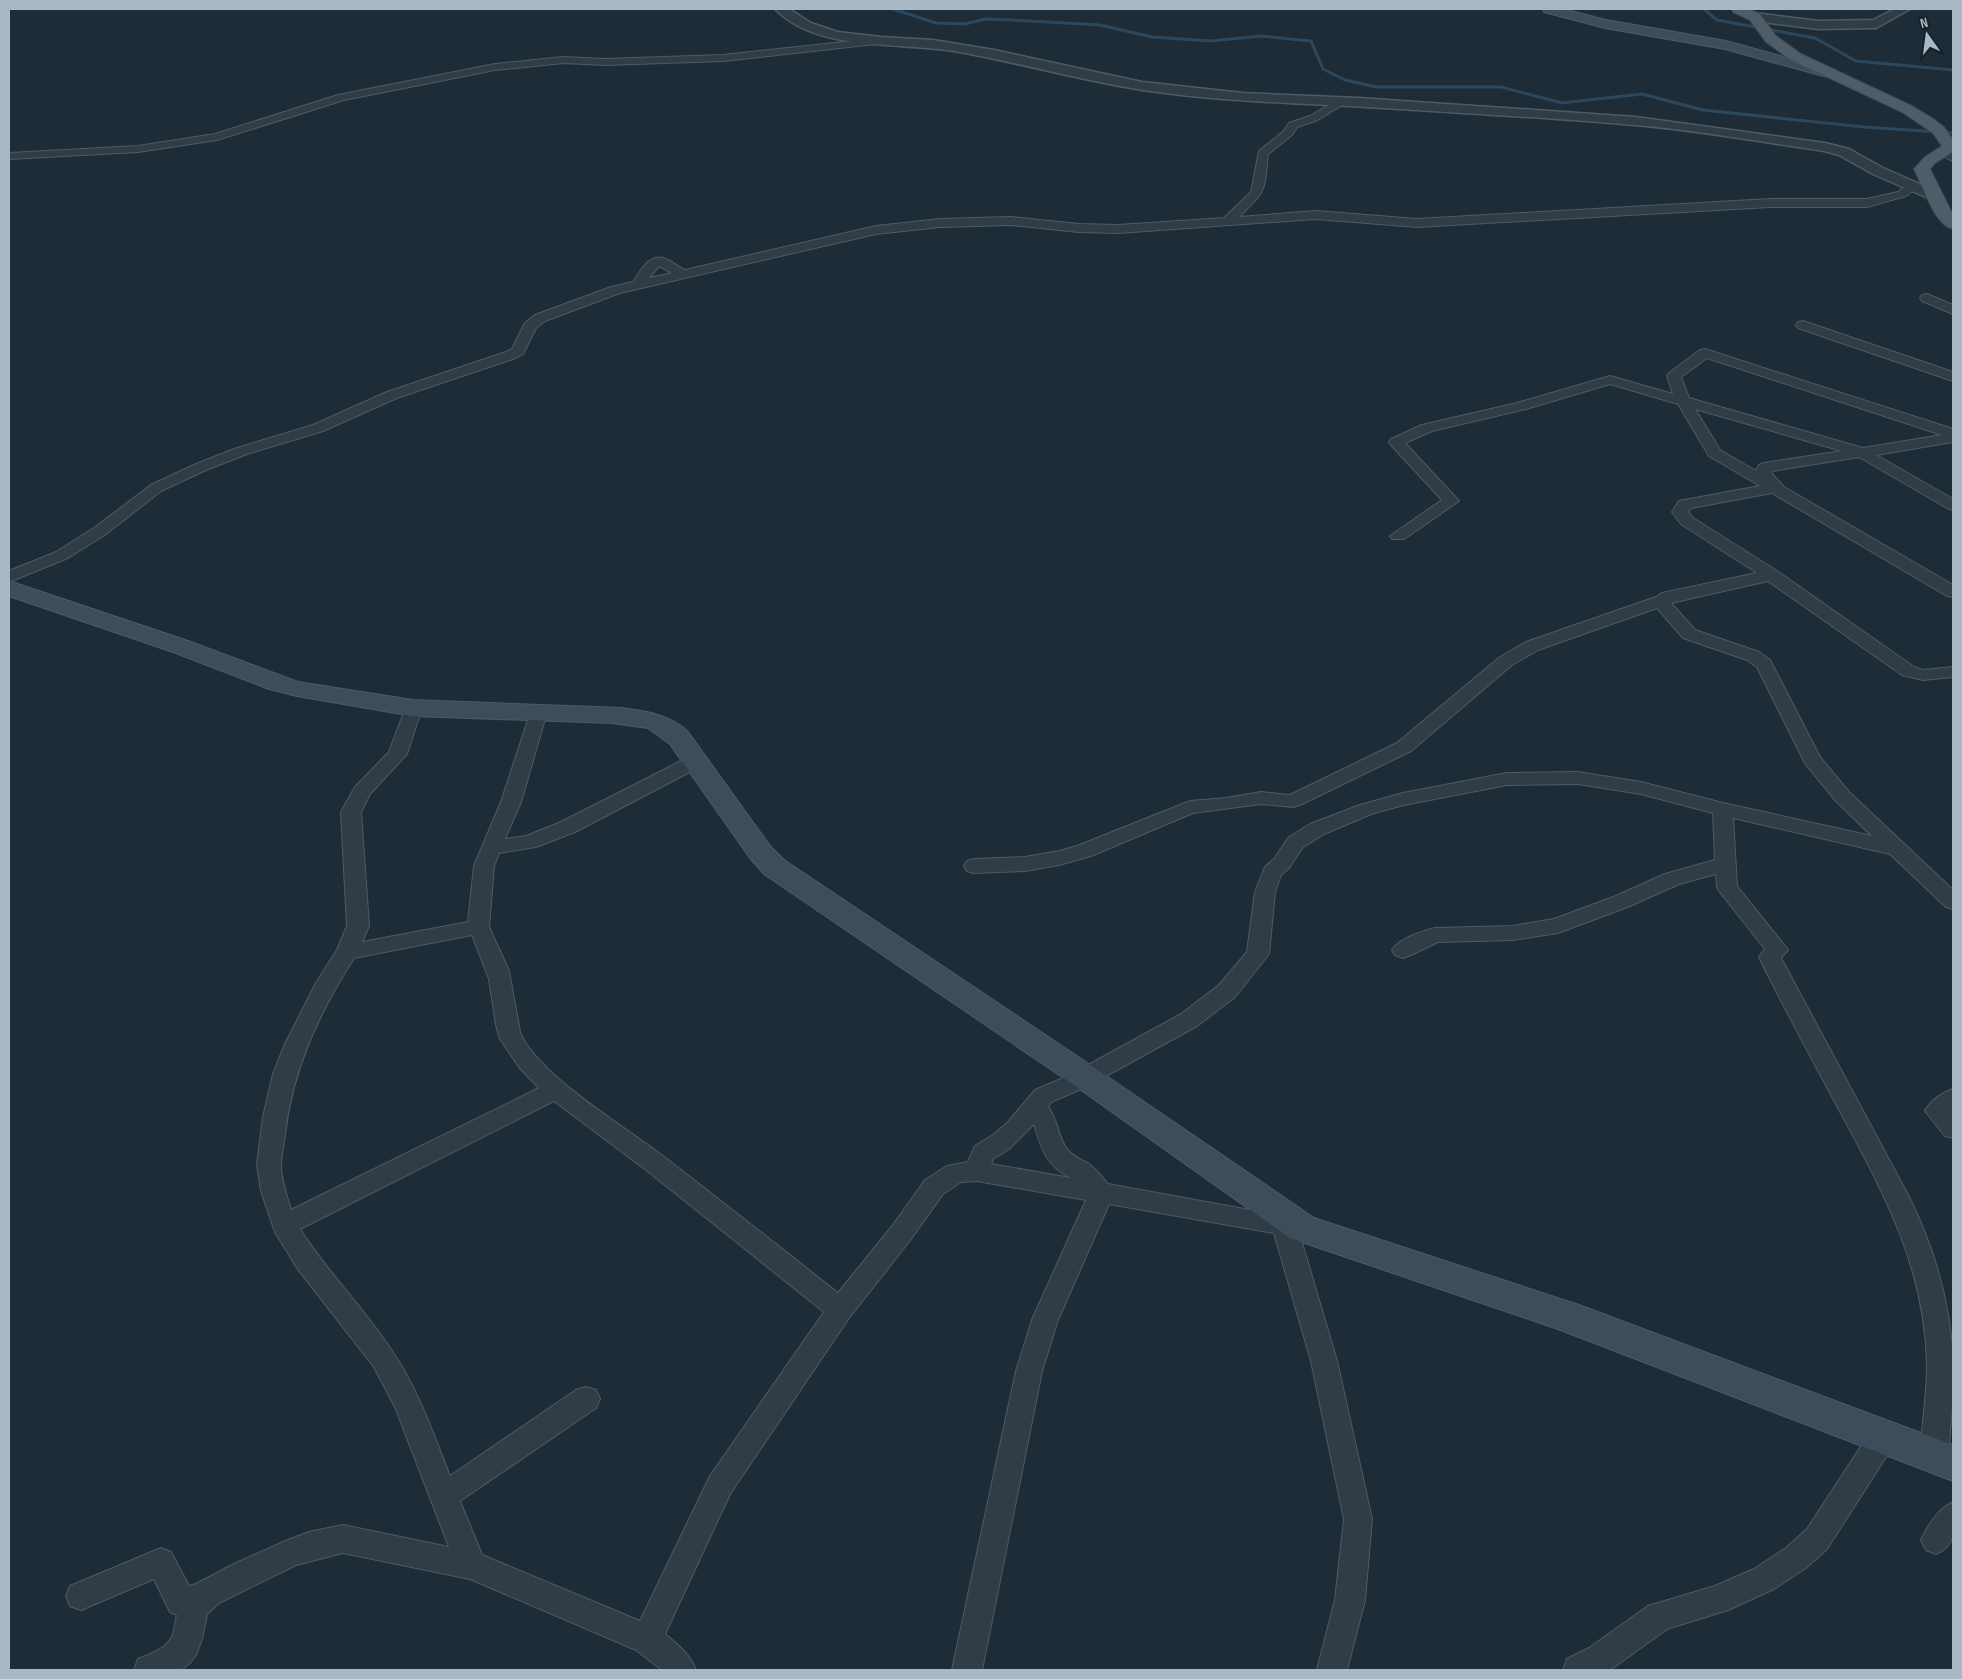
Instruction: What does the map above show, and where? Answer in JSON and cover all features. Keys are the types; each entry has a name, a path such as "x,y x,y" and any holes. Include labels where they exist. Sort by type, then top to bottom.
{"main road":[{"path":"1549,9 1726,45 1826,74"},
{"path":"1738,9 1761,25 1782,49 1826,74 1907,109 1944,145 1922,169 1930,182 1933,195 1943,214 1953,224"},
{"path":"9,588 182,647 289,687 414,708 612,715 655,722 674,733 760,852 774,867 1085,1077 1293,1227 1566,1316 1944,1459"}],"street":[{"path":"781,9 815,29 837,35 881,41 934,44 1022,58 1142,86 1244,97 1636,121 1789,142 1844,152 1933,195"},
{"path":"1761,25 1876,24 1882,19 1904,9"},
{"path":"9,156 120,151 217,136 342,97 454,75 537,62 716,58 765,50 881,41"},
{"path":"1228,221 1256,194 1259,188 1263,153 1288,133 1293,125 1314,118 1342,102"},
{"path":"9,577 62,555 100,531 156,488 191,471 224,457 336,422 392,395 511,355 518,351 530,326 540,318 592,298 638,284 869,232 940,223 1011,221 1118,230 1316,215 1417,223 1770,203 1867,203 1902,194 1914,185"},
{"path":"638,284 654,262 661,261 670,268 685,274"},
{"path":"1927,298 1953,310"},
{"path":"1802,325 1953,377"},
{"path":"1953,434 1705,353 1674,376 1682,400 1714,452 1953,592"},
{"path":"1398,536 1451,501 1396,442 1427,428 1521,406 1610,380 1861,452 1953,505"},
{"path":"1777,488 1764,475 1764,468 1953,438"},
{"path":"1777,488 1685,504 1680,512 1687,521 1770,575 1908,671 1923,675 1953,672"},
{"path":"974,866 1025,864 1059,858 1100,844 1190,807 1226,804 1261,798 1293,801 1404,747 1506,661 1532,646 1662,601 1668,597 1770,575"},
{"path":"1662,601 1664,606 1689,634 1753,656 1764,664 1812,759 1842,796 1953,902"},
{"path":"414,708 398,754 362,791 351,812 358,926 347,952 319,999 295,1046 285,1074 274,1126 269,1165 273,1191 284,1225 306,1261 383,1359 407,1402 471,1565"},
{"path":"538,712 511,802 491,848 483,873 478,928 492,955 498,972 508,1029 514,1044 556,1090 631,1145 840,1310"},
{"path":"491,848 529,842 568,827 696,761"},
{"path":"977,1171 983,1154 1016,1129 1043,1096 1085,1077 1189,1020 1227,991 1258,954 1264,892 1272,872 1282,863 1295,843 1317,829 1349,815 1403,799 1507,779 1578,778 1641,788 1723,809 1895,848"},
{"path":"1723,809 1726,887 1777,950 1770,957 1792,1003 1855,1118 1915,1238 1935,1309 1940,1358 1944,1459"},
{"path":"1402,950 1435,935 1513,933 1558,926 1586,914 1623,902 1672,879 1726,864"},
{"path":"347,952 478,928"},
{"path":"284,1225 556,1090"},
{"path":"1953,1098 1937,1111 1953,1129"},
{"path":"1034,1107 1044,1119 1050,1140 1058,1154 1066,1164 1080,1171 1091,1180 1101,1194"},
{"path":"647,1639 720,1485 840,1310 902,1232 934,1187 956,1173 977,1171 1293,1227 1358,1520 1350,1600 1332,1670"},
{"path":"967,1670 1029,1371 1045,1320 1101,1194"},
{"path":"444,1496 586,1399"},
{"path":"1595,1667 1659,1616 1717,1600 1764,1580 1796,1558 1817,1539 1883,1437"},
{"path":"1936,1540 1953,1516"},
{"path":"150,1670 182,1650 188,1638 194,1607 214,1589 328,1540 343,1539 471,1565 647,1639 673,1660 681,1670"},
{"path":"81,1596 161,1562 180,1602 203,1597"}],"waterway":[{"path":"893,9 936,23 965,24 985,19 1011,20 1100,25 1152,37 1211,41 1261,36 1311,41 1323,69 1345,80 1377,87 1501,87 1562,103 1642,94 1703,110 1864,127 1953,133"},
{"path":"1704,9 1717,20 1815,38 1856,61 1953,70"}]}
